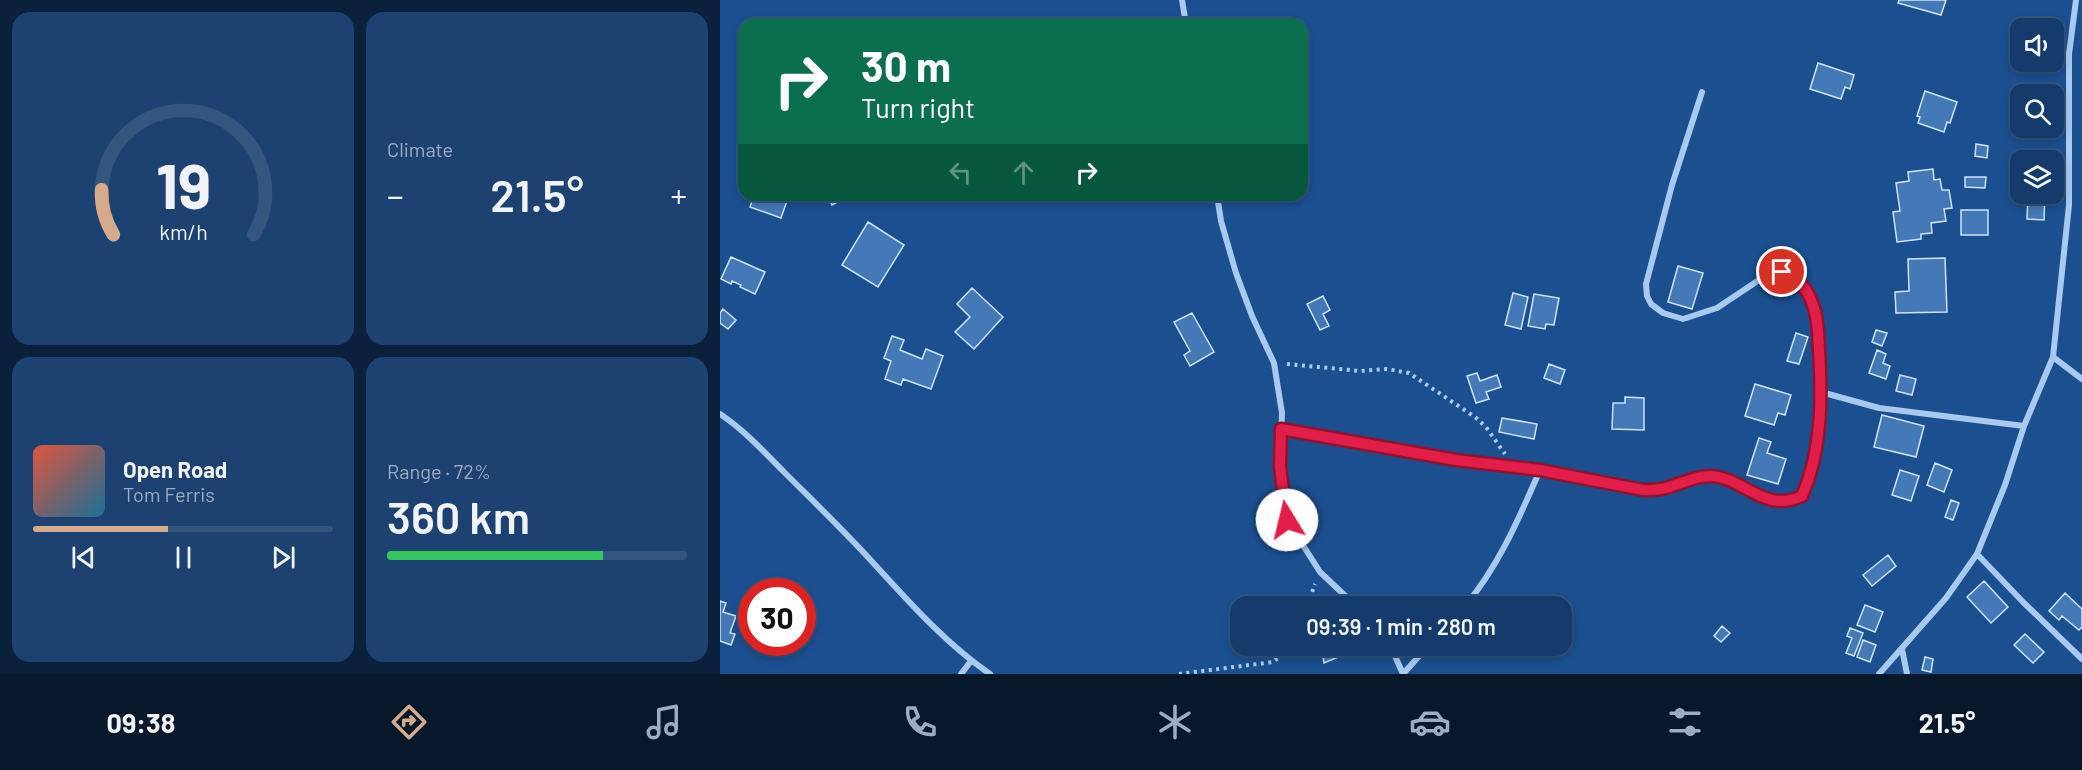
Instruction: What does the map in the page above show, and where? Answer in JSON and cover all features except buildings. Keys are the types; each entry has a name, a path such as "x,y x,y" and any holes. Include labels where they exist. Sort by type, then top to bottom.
{"street":[{"path":"1182,0 1185,18"},
{"path":"1879,674 1946,598 1977,554 2024,426 2053,357 2069,205 2069,54 2076,0"},
{"path":"1281,429 1456,460 1540,470 1643,490 1660,489 1698,477 1712,476 1724,479 1770,501 1792,501 1802,496 1809,481 1817,439 1821,392 1816,313 1807,292 1797,280 1782,272 1771,272 1717,308 1683,319 1663,313 1650,304 1647,296 1646,284 1669,196 1702,92"},
{"path":"1218,201 1221,221 1236,273 1252,316 1274,363 1282,413 1280,467 1287,520 1320,572 1345,596"},
{"path":"2053,357 2082,379"},
{"path":"1821,392 1879,408 2024,426"},
{"path":"720,414 737,425 865,554 909,603 971,661 990,674"},
{"path":"1473,596 1505,548 1540,470"},
{"path":"1977,554 2082,659"},
{"path":"1902,649 1907,674"},
{"path":"1395,656 1403,674 1419,656"},
{"path":"961,674 971,661"}],"path":[{"path":"1274,363 1306,364 1360,371 1387,369 1409,373 1475,417 1486,427 1512,466"},
{"path":"1311,596 1320,572"},
{"path":"1179,674 1273,662 1279,656"}],"route":[{"path":"1287,520 1280,467 1281,429 1456,460 1540,470 1643,490 1660,489 1698,477 1712,476 1724,479 1770,501 1792,501 1802,496 1809,481 1817,439 1821,392 1816,313 1807,292 1797,280 1782,272"}]}
